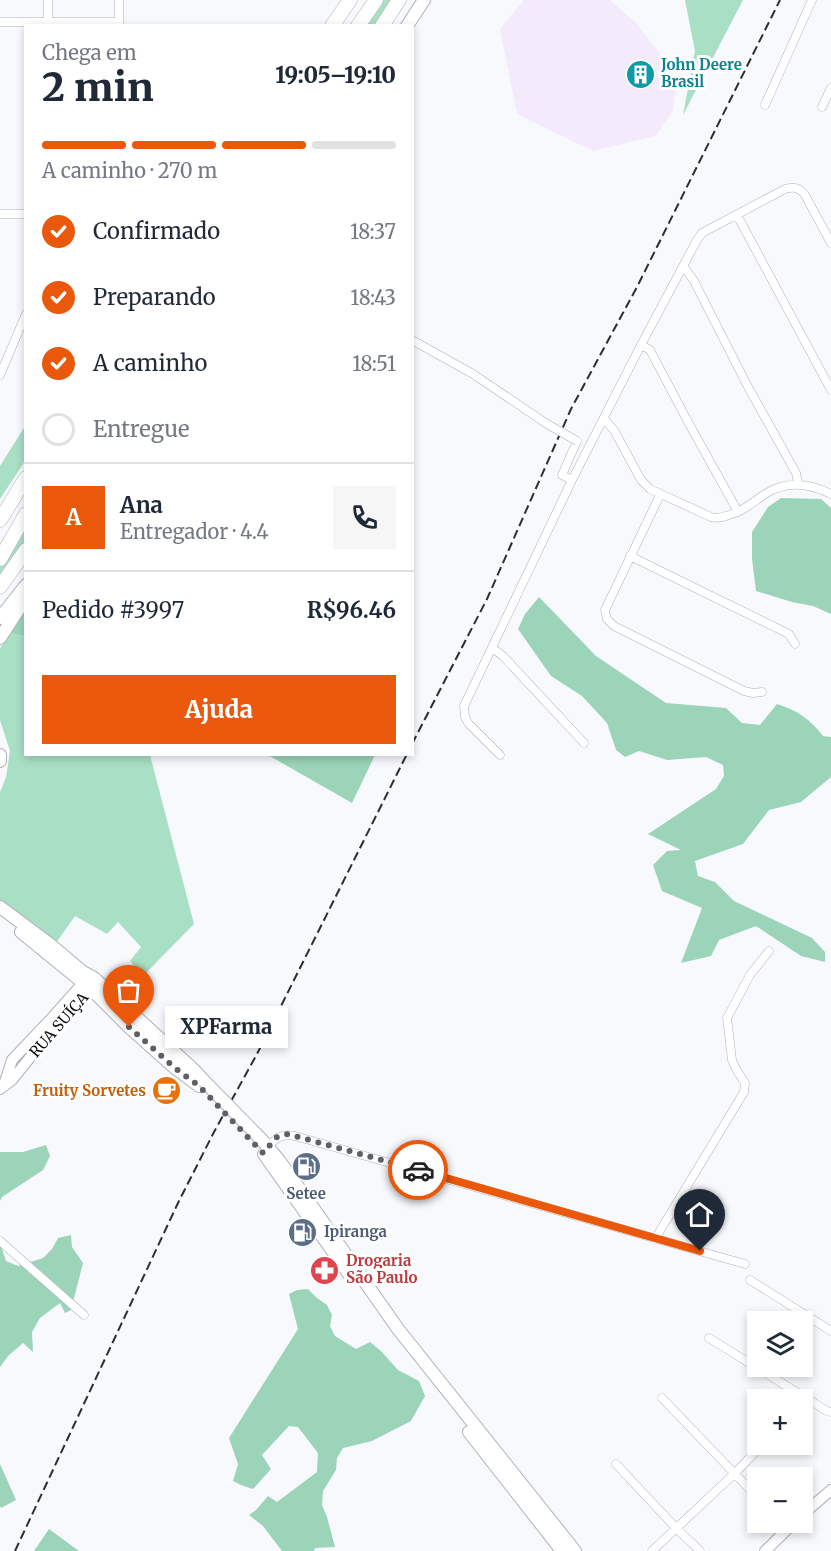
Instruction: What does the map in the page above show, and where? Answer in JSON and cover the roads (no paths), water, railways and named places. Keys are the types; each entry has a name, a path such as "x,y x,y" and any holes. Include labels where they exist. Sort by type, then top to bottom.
{"highway":[{"path":"333,24 349,0"},
{"path":"359,24 376,0"},
{"path":"383,24 399,0"},
{"path":"0,519 24,481"},
{"path":"0,559 24,517"},
{"path":"0,559 24,524"},
{"path":"0,587 24,553"}],"main road":[{"path":"408,24 424,0"},
{"path":"0,618 24,588"},
{"path":"0,638 24,601"},
{"path":"0,755 0,761"},
{"path":"0,907 51,945 136,1034 175,1068 202,1084 262,1146 303,1193 398,1329 575,1551"},
{"path":"0,917 86,981 112,994"},
{"path":"86,981 94,978 195,1071 202,1084"},
{"path":"262,1146 393,1335 562,1551"}],"street":[{"path":"48,0 48,24"},
{"path":"0,22 119,24 119,0"},
{"path":"765,105 812,0"},
{"path":"822,107 831,88"},
{"path":"500,755 468,723 464,706 572,480 697,240 702,233 785,189 796,188 802,190 806,195 831,243"},
{"path":"0,214 24,214"},
{"path":"737,215 827,374 831,390"},
{"path":"684,267 694,281 747,386 796,473 798,483"},
{"path":"0,375 24,319"},
{"path":"414,341 473,374 576,441 562,475 572,480"},
{"path":"641,345 650,350 738,512"},
{"path":"604,419 615,430 645,484 660,495 716,518 738,512 752,505 766,493 783,486 798,483 819,488 831,494"},
{"path":"660,495 605,610 607,619 614,626 744,691 762,692"},
{"path":"630,556 789,634 795,644"},
{"path":"492,648 503,656 584,743"},
{"path":"655,1239 744,1092 745,1083 732,1060 726,1018 750,975 769,951"},
{"name":"RUA SUÍÇA","path":"2,1087 8,1078 12,1060 24,1057 66,1010 86,981"},
{"path":"262,1146 281,1135 288,1134 745,1264"},
{"path":"0,1241 84,1315"},
{"path":"750,1280 831,1330"},
{"path":"709,1338 831,1412"},
{"path":"662,1398 747,1487"},
{"path":"652,1551 752,1455"},
{"path":"616,1464 700,1551"},
{"path":"813,1506 831,1490"},
{"path":"765,1551 781,1533"}],"railway":[{"path":"414,740 487,599 571,409 637,287 780,0"},
{"path":"15,1551 178,1203 257,1054 406,756"}],"place":[{"name":"John Deere Brasil","path":"640,74"},
{"name":"XPFarma","path":"129,1027"},
{"name":"Fruity Sorvetes","path":"167,1091"},
{"name":"Setee","path":"306,1167"},
{"name":"Ipiranga","path":"303,1232"},
{"name":"Drogaria São Paulo","path":"325,1270"}]}
